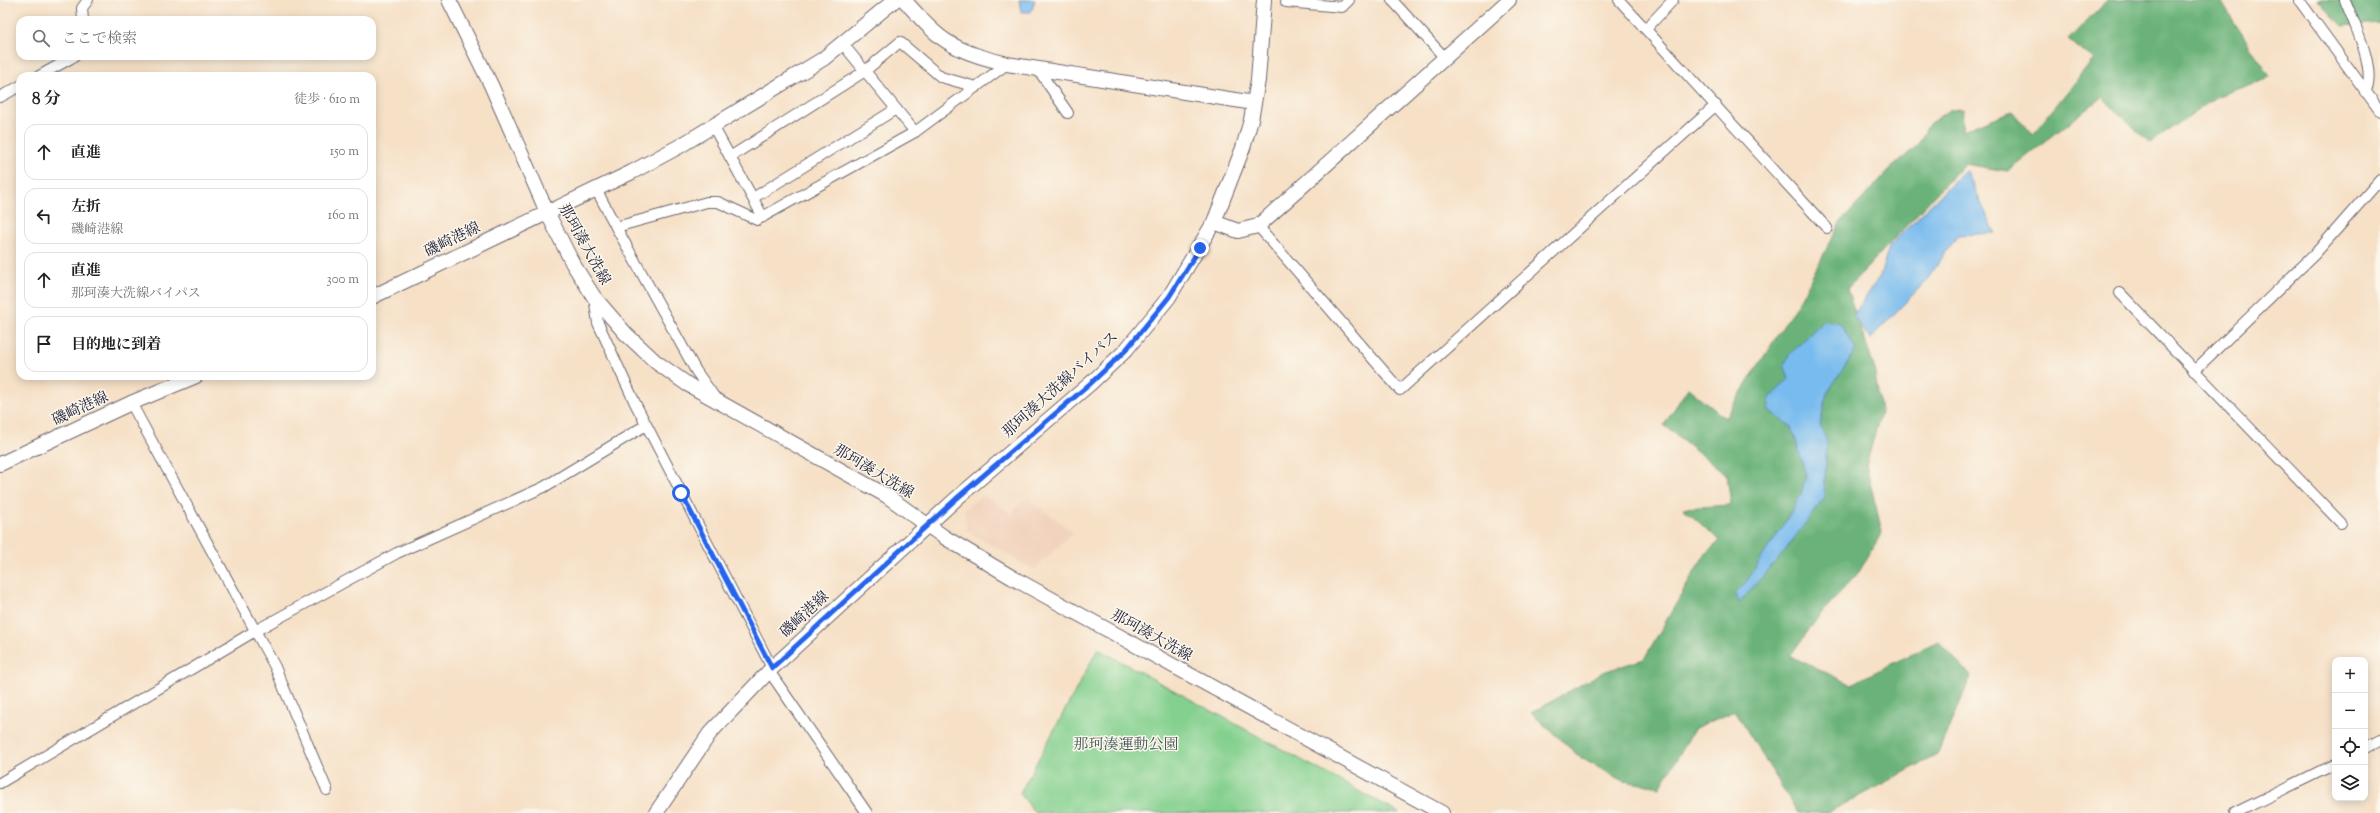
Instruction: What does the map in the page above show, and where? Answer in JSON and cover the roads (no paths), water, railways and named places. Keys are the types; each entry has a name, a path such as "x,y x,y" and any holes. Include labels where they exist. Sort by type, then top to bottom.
{"main road":[{"name":"那珂湊大洗線","path":"450,0 491,85 547,212 573,264 594,297 622,329 656,362 671,374 719,404 887,496 949,541 1013,578 1442,813"},
{"name":"磯崎港線","path":"376,295 596,189 680,146 823,59 895,0"},
{"path":"904,0 924,22 951,44 979,56 1007,64 1254,103"},
{"name":"那珂湊大洗線バイパス","path":"927,525 1125,351 1169,297 1214,222 1235,170 1254,103 1262,43 1264,0"},
{"path":"1214,222 1238,231 1258,226 1509,0"},
{"name":"磯崎港線","path":"0,464 187,380"},
{"name":"磯崎港線","path":"656,813 710,734 771,669 927,525"}],"street":[{"path":"83,16 82,8 88,0"},
{"path":"1286,2 1342,6 1349,0"},
{"path":"1392,0 1445,58"},
{"path":"1619,0 1828,228"},
{"path":"1646,29 1673,0"},
{"path":"2299,0 2380,111"},
{"path":"2345,0 2367,63 2369,77 2365,92"},
{"path":"730,157 865,71 900,42 941,77 976,87"},
{"path":"842,43 915,132"},
{"path":"46,72 69,60"},
{"path":"616,227 707,202 718,202 757,220 915,132 1007,64"},
{"path":"1037,68 1068,113"},
{"path":"0,97 16,88"},
{"path":"1258,226 1400,390 1716,105"},
{"path":"753,198 896,109"},
{"path":"713,126 763,217"},
{"path":"2194,370 2314,256 2380,180"},
{"path":"596,189 696,371 719,404"},
{"path":"2120,293 2341,523"},
{"path":"594,297 598,323 646,425 771,669 867,813"},
{"path":"131,404 275,667 327,790"},
{"path":"0,783 255,631 397,554 544,487 646,425"},
{"path":"2368,746 2380,740"},
{"path":"2235,813 2333,765"}],"water":[{"path":"1019,0 1035,0 1031,12 1021,12"},
{"path":"1966,170 1995,233 1958,235 1926,281 1870,339 1853,316 1880,276 1890,245"},
{"path":"1823,321 1840,323 1856,350 1827,393 1820,425 1827,441 1824,498 1784,552 1739,603 1735,594 1744,585 1787,519 1801,494 1806,476 1792,427 1768,410 1770,398 1789,378 1784,365 1789,355"}],"park label":[{"name":"那珂湊運動公園","path":"1126,744"}]}
